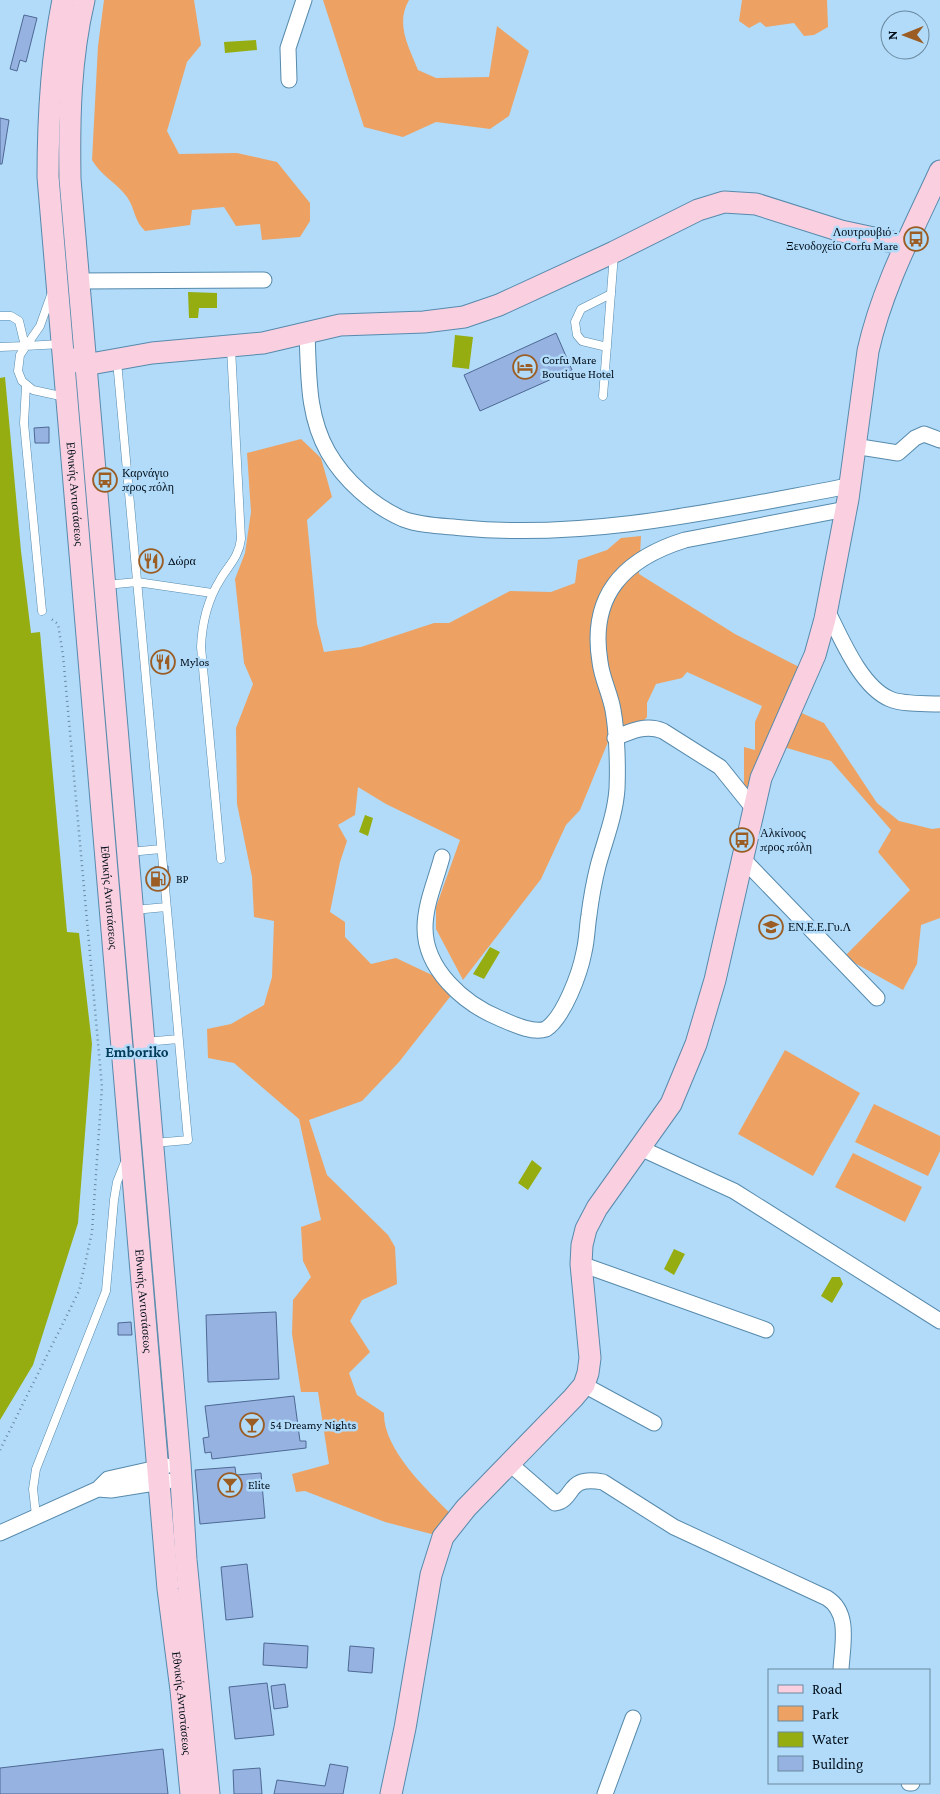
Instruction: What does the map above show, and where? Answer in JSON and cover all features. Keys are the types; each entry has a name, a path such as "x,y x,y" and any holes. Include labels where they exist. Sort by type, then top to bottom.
{"main road":[{"name":"Εθνικής Αντιστάσεως","path":"63,0 52,63 48,120 48,177 170,1614 182,1690 191,1794"},
{"name":"Εθνικής Αντιστάσεως","path":"84,0 72,67 69,121 70,179 186,1560 209,1794"},
{"path":"392,1794 436,1555 443,1538 466,1508 584,1385 590,1358 581,1264 582,1245 586,1229 597,1208 671,1104 696,1044 715,980 761,778 815,655 827,610 846,509 854,446 874,327 906,245 933,205 940,171"},
{"path":"61,344 71,358 85,366 166,351 231,346 307,334 340,325 447,320 481,312 614,252 698,210 724,202 737,202 771,208 800,220 906,245"}],"street":[{"path":"289,80 288,48 304,0"},
{"path":"79,281 264,280"},
{"path":"307,334 310,406 318,433 328,453 356,487 404,519 494,531 567,530 710,512 849,486"},
{"path":"854,446 898,453 915,438 924,434 940,440"},
{"path":"442,857 429,901 425,927 429,952 435,965 442,975 463,996 490,1014 532,1030 546,1029 559,1015 583,957 597,868 615,806 617,788 612,704 600,663 599,626 602,608 614,581 644,556 685,540 846,509"},
{"path":"827,610 867,681 880,693 891,700 940,704"},
{"path":"615,738 645,727 663,732 720,767 753,808"},
{"path":"742,857 877,998"},
{"path":"640,1148 734,1191 940,1321"},
{"path":"581,1264 766,1330"},
{"path":"584,1385 654,1424"},
{"path":"510,1464 555,1503 564,1499 576,1484 593,1480 604,1482 674,1527 827,1598 837,1606 842,1618 841,1669"},
{"path":"0,1533 36,1515 98,1489 111,1490 159,1475 180,1471"},
{"path":"605,1794 633,1718"}],"lane":[{"path":"603,396 614,252"},
{"path":"42,611 24,423 26,386 18,371 20,355 40,326 48,307 56,275"},
{"path":"607,347 582,341 577,335 575,322 581,309 611,294"},
{"path":"0,316 11,316 19,321 25,346"},
{"path":"0,347 61,344"},
{"path":"221,860 201,647 205,616 212,593 235,559 241,539 231,346"},
{"path":"117,359 188,1140 152,1143"},
{"path":"26,386 33,390 66,397"},
{"path":"104,585 137,582 212,593"},
{"path":"127,852 161,848"},
{"path":"132,910 166,907"},
{"path":"143,1042 178,1039"},
{"path":"36,1515 33,1489 35,1474 106,1291 114,1200 117,1182 130,1146"}],"path":[{"path":"0,1450 79,1291 92,1232 102,1087 63,655 58,624 42,611"}],"green space":[{"path":"104,0 194,0 201,45 187,62 167,131 179,154 237,153 277,162 310,203 310,221 300,237 262,240 260,224 236,226 224,207 192,210 190,225 145,231 141,227 127,197 100,171 92,160 98,46"},
{"path":"323,0 409,0 403,18 403,27 408,44 418,70 436,78 489,77 497,26 529,51 509,116 490,129 436,122 403,137 364,127"},
{"path":"742,0 827,0 828,27 814,35 804,36 794,23 766,27 760,22 749,28 739,21"},
{"path":"301,439 321,458 332,497 307,520 317,624 324,652 361,647 434,623 449,623 510,591 551,592 575,583 578,560 607,550 621,538 641,536 639,574 735,634 803,669 786,706 824,723 877,803 899,821 932,829 940,828 940,918 921,925 917,964 903,990 844,957 910,890 878,852 891,830 831,761 770,743 750,797 742,788 744,781 744,747 755,750 755,722 762,706 687,672 682,678 656,684 647,703 647,717 627,739 608,742 580,810 566,825 541,879 463,980 436,929 436,907 460,840 386,804 358,787 355,815 338,825 347,841 340,862 330,912 345,922 345,937 371,964 396,958 432,975 453,993 399,1062 362,1101 309,1120 327,1175 388,1235 395,1247 397,1284 362,1300 350,1321 370,1352 349,1373 357,1395 384,1413 391,1441 408,1468 451,1514 443,1537 385,1522 305,1491 296,1492 292,1474 329,1464 318,1392 301,1392 292,1334 293,1300 311,1277 303,1261 301,1227 321,1220 299,1119 234,1063 208,1058 207,1029 231,1024 264,1005 272,977 274,921 254,917 252,877 237,804 236,728 253,684 244,663 235,579 245,553 251,512 247,453"},
{"path":"785,1050 860,1093 813,1176 738,1134"},
{"path":"874,1104 940,1136 940,1151 928,1176 855,1142"},
{"path":"853,1153 922,1187 905,1222 835,1187"}],"water":[{"path":"256,40 257,50 225,53 224,42"},
{"path":"188,292 217,293 217,308 199,308 198,318 189,318"},
{"path":"455,335 473,337 469,369 452,367"},
{"path":"5,377 21,551 31,633 40,632 67,932 79,933 92,1044 78,1223 33,1365 0,1420 0,378"},
{"path":"365,815 373,818 368,836 359,832"},
{"path":"490,947 500,952 484,979 473,974"},
{"path":"532,1160 542,1168 528,1190 518,1183"},
{"path":"674,1249 685,1254 674,1275 664,1269"},
{"path":"832,1277 840,1277 843,1284 832,1303 821,1296"}],"building":[{"path":"24,15 37,18 26,62 20,60 17,71 10,69"},
{"path":"0,118 9,120 2,164 0,164"},
{"path":"556,333 572,370 480,411 464,375"},
{"path":"49,427 49,443 35,443 34,428"},
{"path":"168,866 169,886 155,887 154,867"},
{"path":"276,1312 279,1379 208,1382 206,1315"},
{"path":"131,1322 132,1335 118,1335 118,1323"},
{"name":"54 Dreamy Nights","path":"294,1396 300,1441 306,1441 306,1448 212,1459 211,1452 205,1453 203,1438 209,1437 205,1406"},
{"name":"Elite","path":"235,1467 236,1475 261,1473 265,1518 200,1524 195,1470"},
{"path":"247,1564 253,1617 226,1620 221,1567"},
{"path":"264,1643 308,1646 307,1668 263,1665"},
{"path":"350,1646 374,1648 372,1673 348,1671"},
{"path":"267,1683 274,1735 235,1739 229,1687"},
{"path":"285,1684 288,1707 274,1709 271,1686"},
{"path":"163,1749 168,1794 0,1794 0,1768"},
{"path":"330,1764 348,1767 343,1794 274,1794 277,1780 325,1786"},
{"path":"260,1768 262,1794 234,1794 233,1770"}],"place":[{"name":"Λουτρουβιό - Ξενοδοχείο Corfu Mare","path":"916,239"},
{"name":"Corfu Mare Boutique Hotel","path":"525,367"},
{"name":"Καρνάγιο προς πόλη","path":"105,480"},
{"name":"Δώρα","path":"151,561"},
{"name":"Mylos","path":"163,662"},
{"name":"Αλκίνοος προς πόλη","path":"742,840"},
{"name":"BP","path":"158,879"},
{"name":"ΕΝ.Ε.Ε.Γυ.Λ","path":"771,927"},
{"name":"54 Dreamy Nights","path":"252,1425"},
{"name":"Elite","path":"230,1485"}],"district":[{"name":"Emboriko","path":"137,1052"}]}
